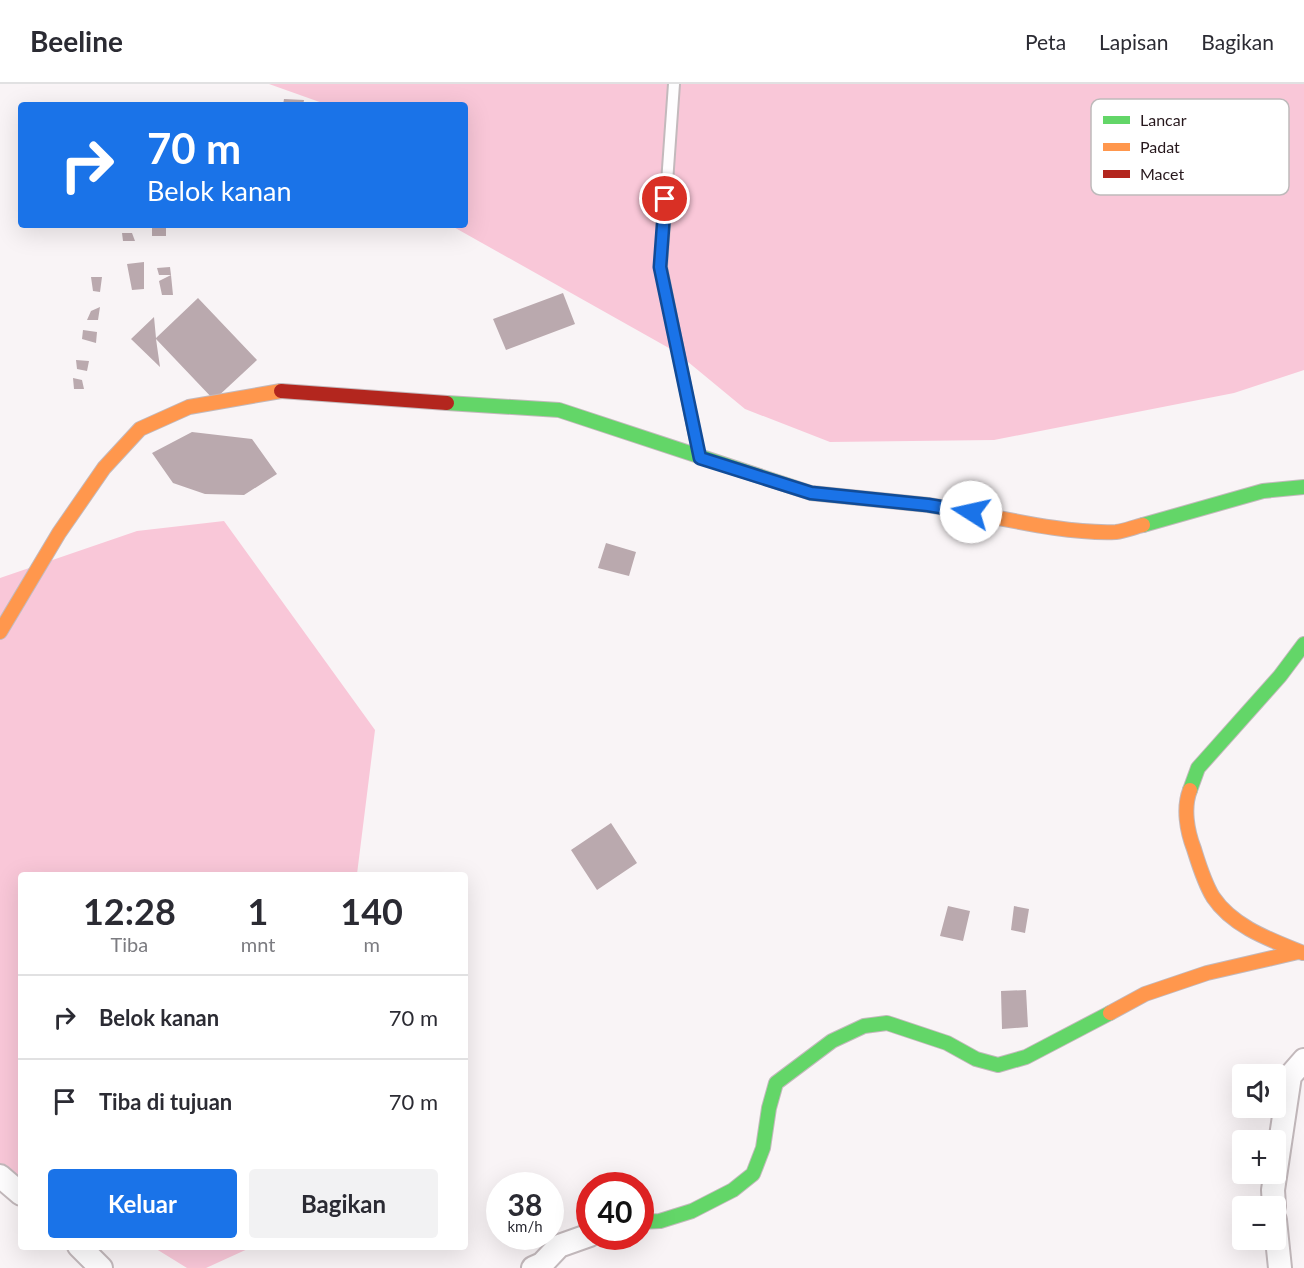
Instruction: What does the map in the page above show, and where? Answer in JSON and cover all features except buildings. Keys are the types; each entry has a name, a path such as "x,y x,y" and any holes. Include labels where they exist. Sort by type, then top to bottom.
{"street":[{"path":"0,632 59,533 105,468 140,429 189,407 286,390 393,400 559,410 811,493 928,505 1092,531 1118,531 1263,491 1304,487"},
{"path":"1301,953 1258,935 1231,915 1214,898 1204,878 1190,838 1185,802 1198,768 1280,676 1304,644"},
{"path":"654,1221 692,1211 733,1190 753,1174 763,1148 769,1108 776,1083 832,1041 864,1026 887,1023 947,1043 976,1059 998,1065 1026,1057 1145,994 1208,973 1301,953"},
{"path":"1273,1196 1290,1076 1304,1060"},
{"path":"0,1176 18,1191"},
{"path":"533,1268 542,1264 559,1246 576,1239"},
{"path":"83,1250 101,1268"},
{"path":"1278,1250 1280,1268"}],"lane":[{"path":"674,84 660,267 700,458"}],"shaded area":[{"path":"269,84 1304,84 1304,370 1234,393 994,440 830,442 745,409 676,352 455,228 468,228 468,102 320,102"},
{"path":"224,521 375,730 357,872 18,872 18,1180 0,1177 0,578 137,531"},
{"path":"158,1250 245,1250 206,1268 187,1268"}],"traffic: fast":[{"path":"447,403 559,410 811,493 958,510"},
{"path":"1143,525 1263,491 1304,487"},
{"path":"1190,790 1198,768 1280,676 1304,644"},
{"path":"654,1221 692,1211 733,1190 753,1174 763,1148 769,1108 776,1083 832,1041 864,1026 887,1023 947,1043 976,1059 998,1065 1026,1057 1110,1013"}],"traffic: slow":[{"path":"0,632 59,533 104,468 140,429 189,407 281,391"},
{"path":"958,510 1078,531 1116,532 1143,525"},
{"path":"1190,790 1186,812 1188,827 1202,873 1213,897 1231,917 1242,924 1303,953"},
{"path":"1110,1013 1145,994 1207,973 1298,952"}],"traffic: jam":[{"path":"281,391 447,403"}],"route":[{"path":"665,199 660,267 700,458 811,493 928,505 971,512"}]}
